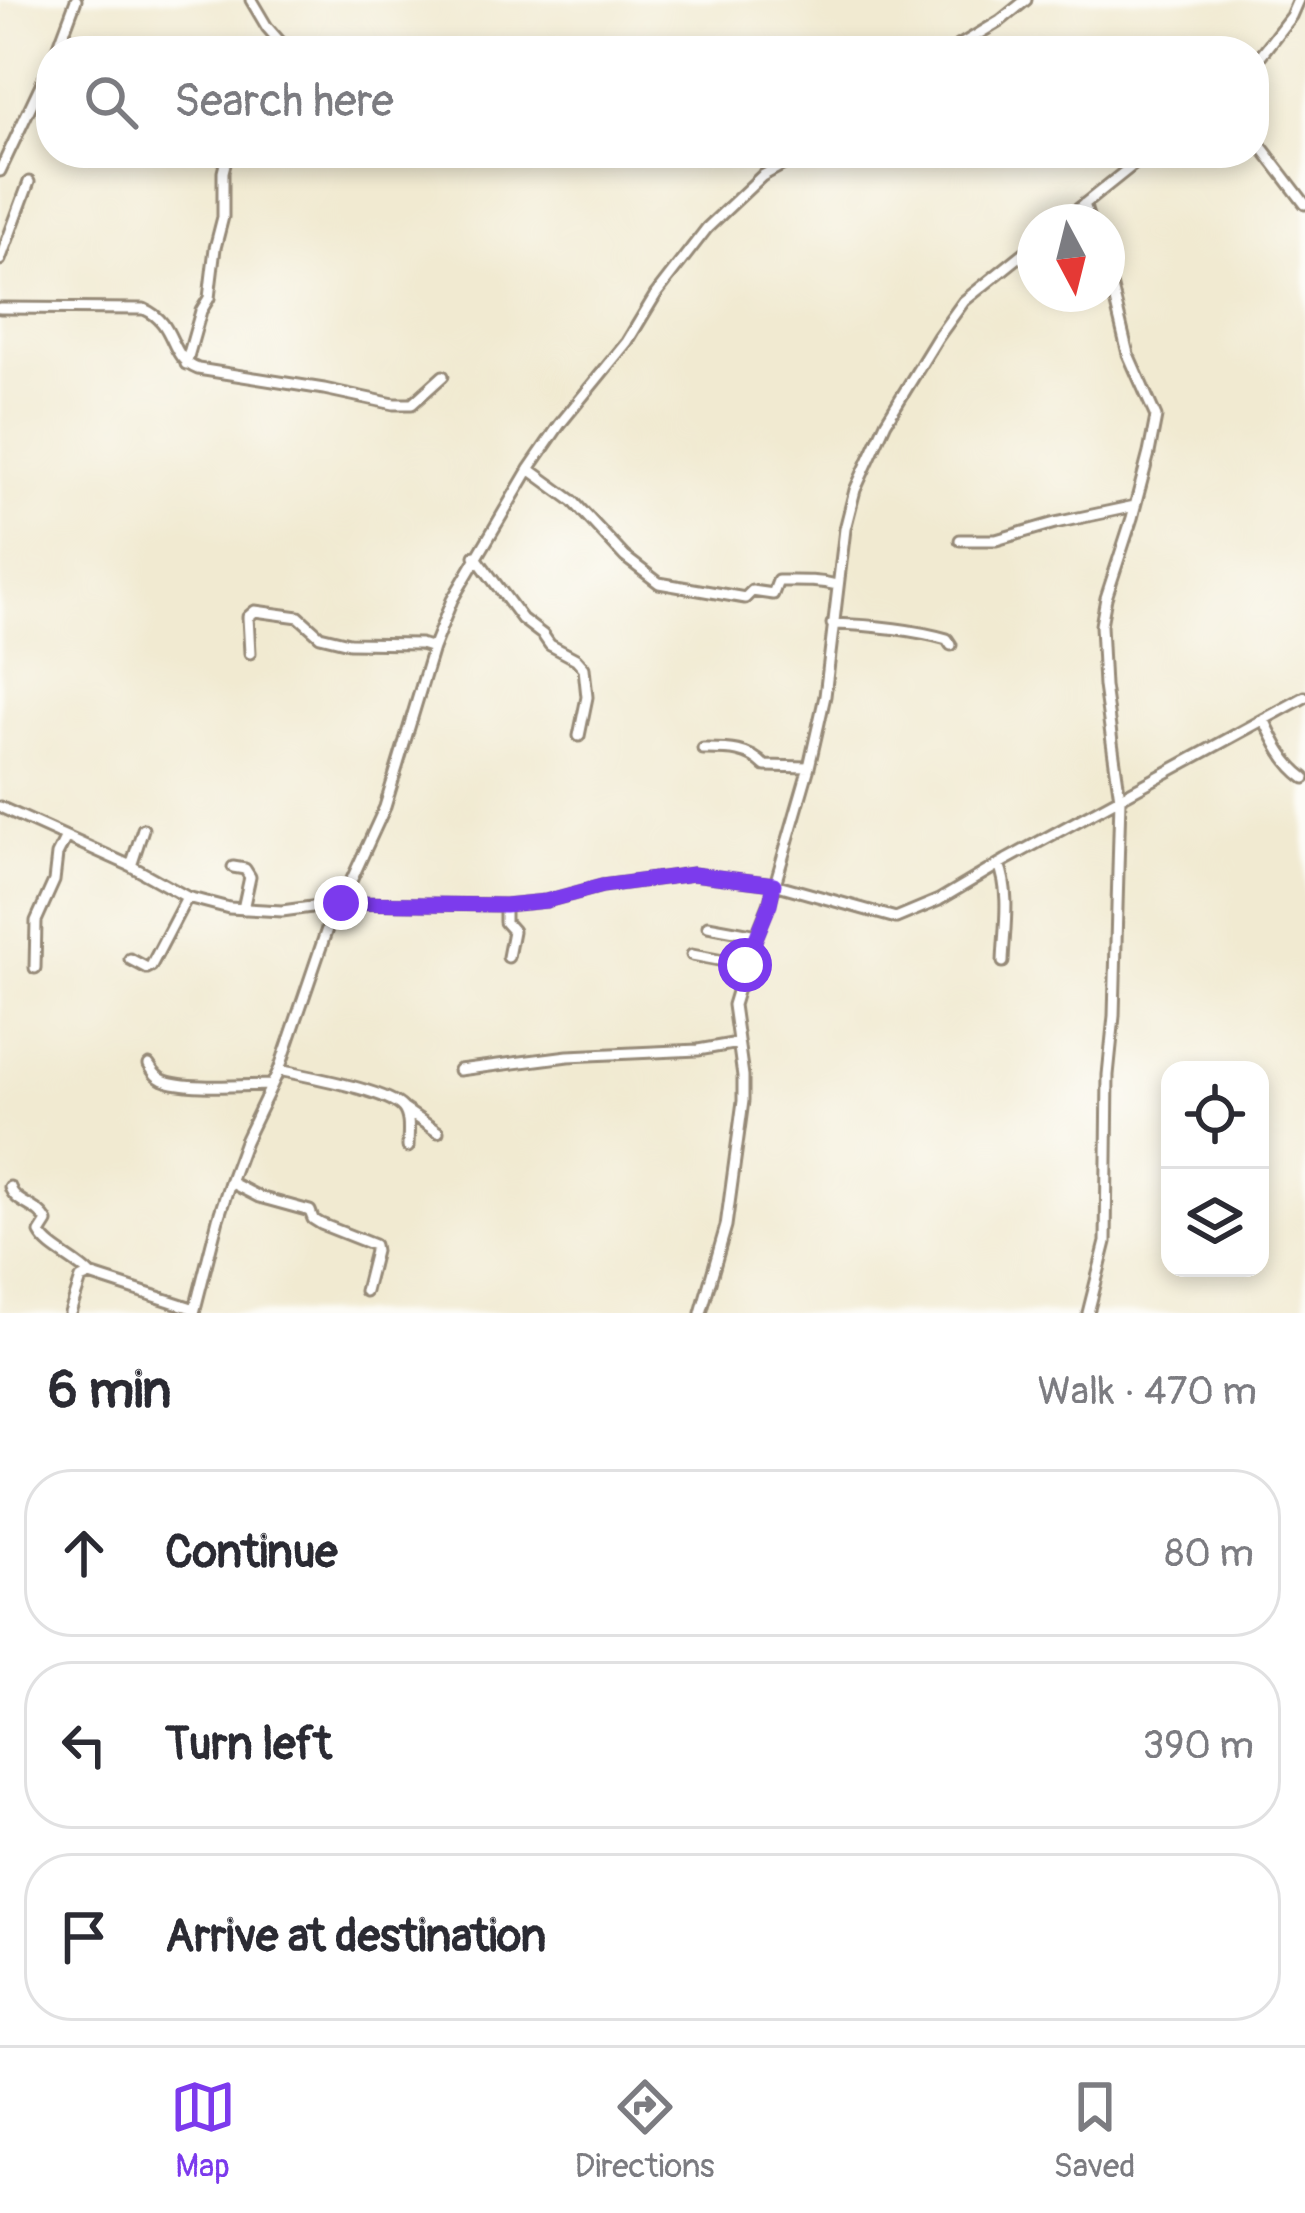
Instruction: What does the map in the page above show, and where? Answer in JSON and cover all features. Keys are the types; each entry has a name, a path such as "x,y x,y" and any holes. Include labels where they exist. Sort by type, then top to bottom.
{"street":[{"path":"63,36 76,0"},
{"path":"251,0 275,36"},
{"path":"975,36 1026,0"},
{"path":"1269,45 1298,0"},
{"path":"1,166 36,94"},
{"path":"1269,157 1305,204"},
{"path":"187,364 209,298 224,217 225,168"},
{"path":"10,1187 14,1196 45,1216 43,1240 90,1275 195,1311 230,1182 279,1070 328,923 385,806 452,600 529,469 627,342 656,294 707,228 777,168"},
{"path":"1084,204 1129,168"},
{"path":"0,260 28,182"},
{"path":"701,1313 726,1226 743,1101 733,1005 770,904 809,767 825,696 845,529 855,490 886,422 938,337 964,301 1017,258"},
{"path":"0,308 144,309 161,318 187,364 225,375 405,405 443,376"},
{"path":"1088,1313 1106,1242 1120,798 1104,686 1101,625 1156,417 1127,354 1117,312"},
{"path":"529,469 573,501 625,557 659,583 745,598 752,591 772,594 778,581 817,580 837,585"},
{"path":"960,540 996,539 1135,506"},
{"path":"475,556 522,619 584,668 587,697 579,736"},
{"path":"250,653 248,617 255,611 299,617 320,636 349,643 433,647"},
{"path":"832,624 928,635 947,639 951,645"},
{"path":"0,807 131,866 187,897 243,909 282,911 341,903 505,905 693,874 774,884 896,918 939,899 1305,697"},
{"path":"1264,719 1295,771 1305,778"},
{"path":"703,749 744,752 765,766 809,767"},
{"path":"131,866 143,829"},
{"path":"34,968 36,921 66,837"},
{"path":"999,864 1006,880 1003,962"},
{"path":"233,867 245,869 250,877 243,909"},
{"path":"130,959 151,966 187,897"},
{"path":"505,905 505,922 513,931 508,957"},
{"path":"707,926 757,935"},
{"path":"692,955 745,965"},
{"path":"460,1070 738,1043"},
{"path":"149,1065 165,1081 272,1085"},
{"path":"279,1070 367,1091 397,1103 438,1132"},
{"path":"404,1109 408,1147"},
{"path":"230,1182 246,1192 310,1211 321,1224 374,1245 365,1291"},
{"path":"70,1313 81,1279 90,1275"}],"route":[{"path":"341,903 505,905 668,875 774,884 745,965"}]}
